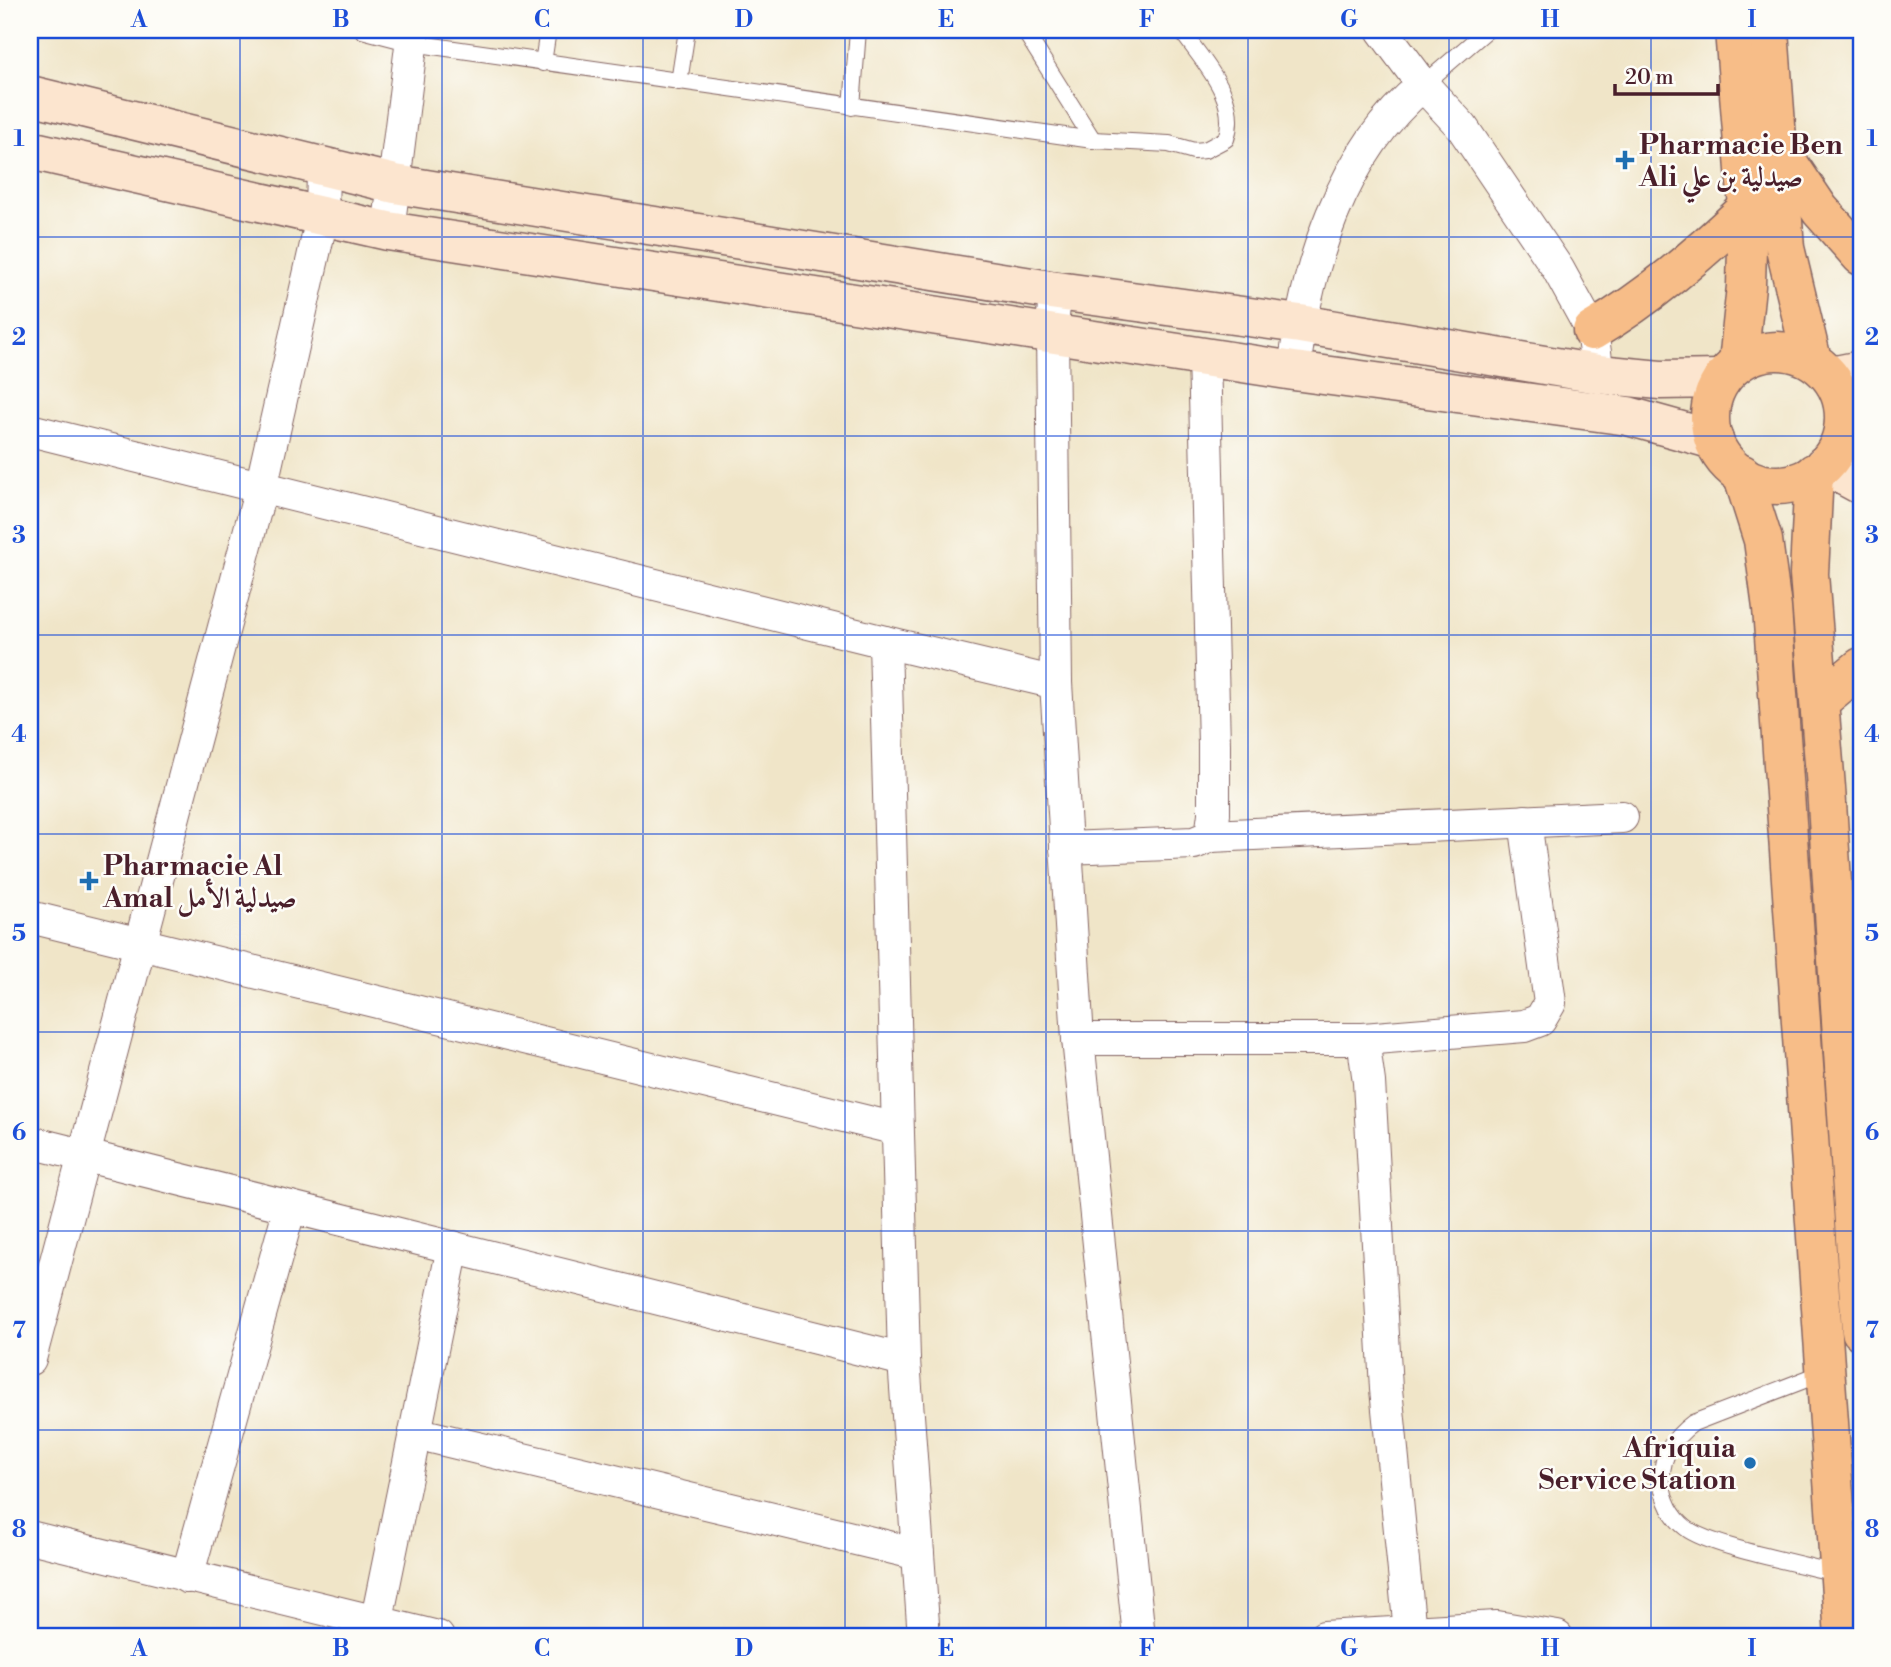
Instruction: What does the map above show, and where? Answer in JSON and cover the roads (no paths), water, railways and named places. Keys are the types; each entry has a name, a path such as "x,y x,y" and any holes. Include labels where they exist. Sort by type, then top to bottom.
{"highway":[{"path":"1734,30 1748,208 1746,286 1730,371 1711,409 1714,440 1721,454 1742,474 1759,482 1778,484 1797,481 1819,469 1838,447 1853,421 1840,394 1835,369 1786,248 1769,30"},
{"path":"1778,148 1820,210 1861,256"},
{"path":"1592,331 1679,271 1748,208"},
{"path":"1730,371 1761,352 1787,351 1835,369"},
{"path":"1819,469 1809,574 1820,701 1861,1331"},
{"path":"1742,474 1763,540 1770,585 1844,1637"},
{"path":"1820,701 1861,667"}],"main road":[{"path":"30,95 395,184 1055,291 1300,324 1598,374 1660,380 1730,371"},
{"path":"30,150 388,231 1052,331 1294,371 1628,416 1658,422 1714,440"},
{"path":"1819,469 1861,485"}],"street":[{"path":"1382,30 1423,85 1462,127 1558,269 1592,331 1598,374"},
{"path":"388,231 412,36"},
{"path":"1294,371 1300,324 1320,245 1374,135 1399,105 1423,85"},
{"path":"30,1359 138,943 261,488 322,218 323,168"},
{"path":"1055,291 1052,331 1056,683 1066,848 1078,1039 1139,1637"},
{"path":"1204,356 1214,744 1214,814 1210,836"},
{"path":"30,430 1056,683"},
{"path":"885,642 904,1360 924,1637"},
{"path":"1066,848 1194,843 1210,836 1622,817"},
{"path":"1078,1039 1363,1039 1524,1026 1540,1020 1550,1003 1525,821"},
{"path":"30,917 897,1129"},
{"path":"1363,1039 1369,1082 1386,1389 1410,1632"},
{"path":"30,1142 904,1360"},
{"path":"187,1577 290,1207"},
{"path":"376,1624 453,1247"},
{"path":"415,1433 918,1554"},
{"path":"30,1537 376,1624 438,1637"},
{"path":"1324,1637 1497,1627 1557,1637"}],"lane":[{"path":"362,30 412,36 543,63 852,107 1093,140 1169,144 1194,151 1205,150 1226,139 1230,126 1226,97 1181,30"},
{"path":"543,63 548,30"},
{"path":"679,82 687,30"},
{"path":"852,107 858,30"},
{"path":"1024,30 1093,140"},
{"path":"1423,85 1487,30"},
{"path":"1827,1371 1693,1423 1671,1445 1664,1459 1662,1482 1667,1505 1675,1517 1700,1536 1839,1574"}],"place":[{"name":"Pharmacie Ben Ali صيدلية بن علي","path":"1625,160"},
{"name":"Pharmacie Al Amal صيدلية الأمل","path":"89,881"},
{"name":"Afriquia Service Station","path":"1750,1463"}]}
